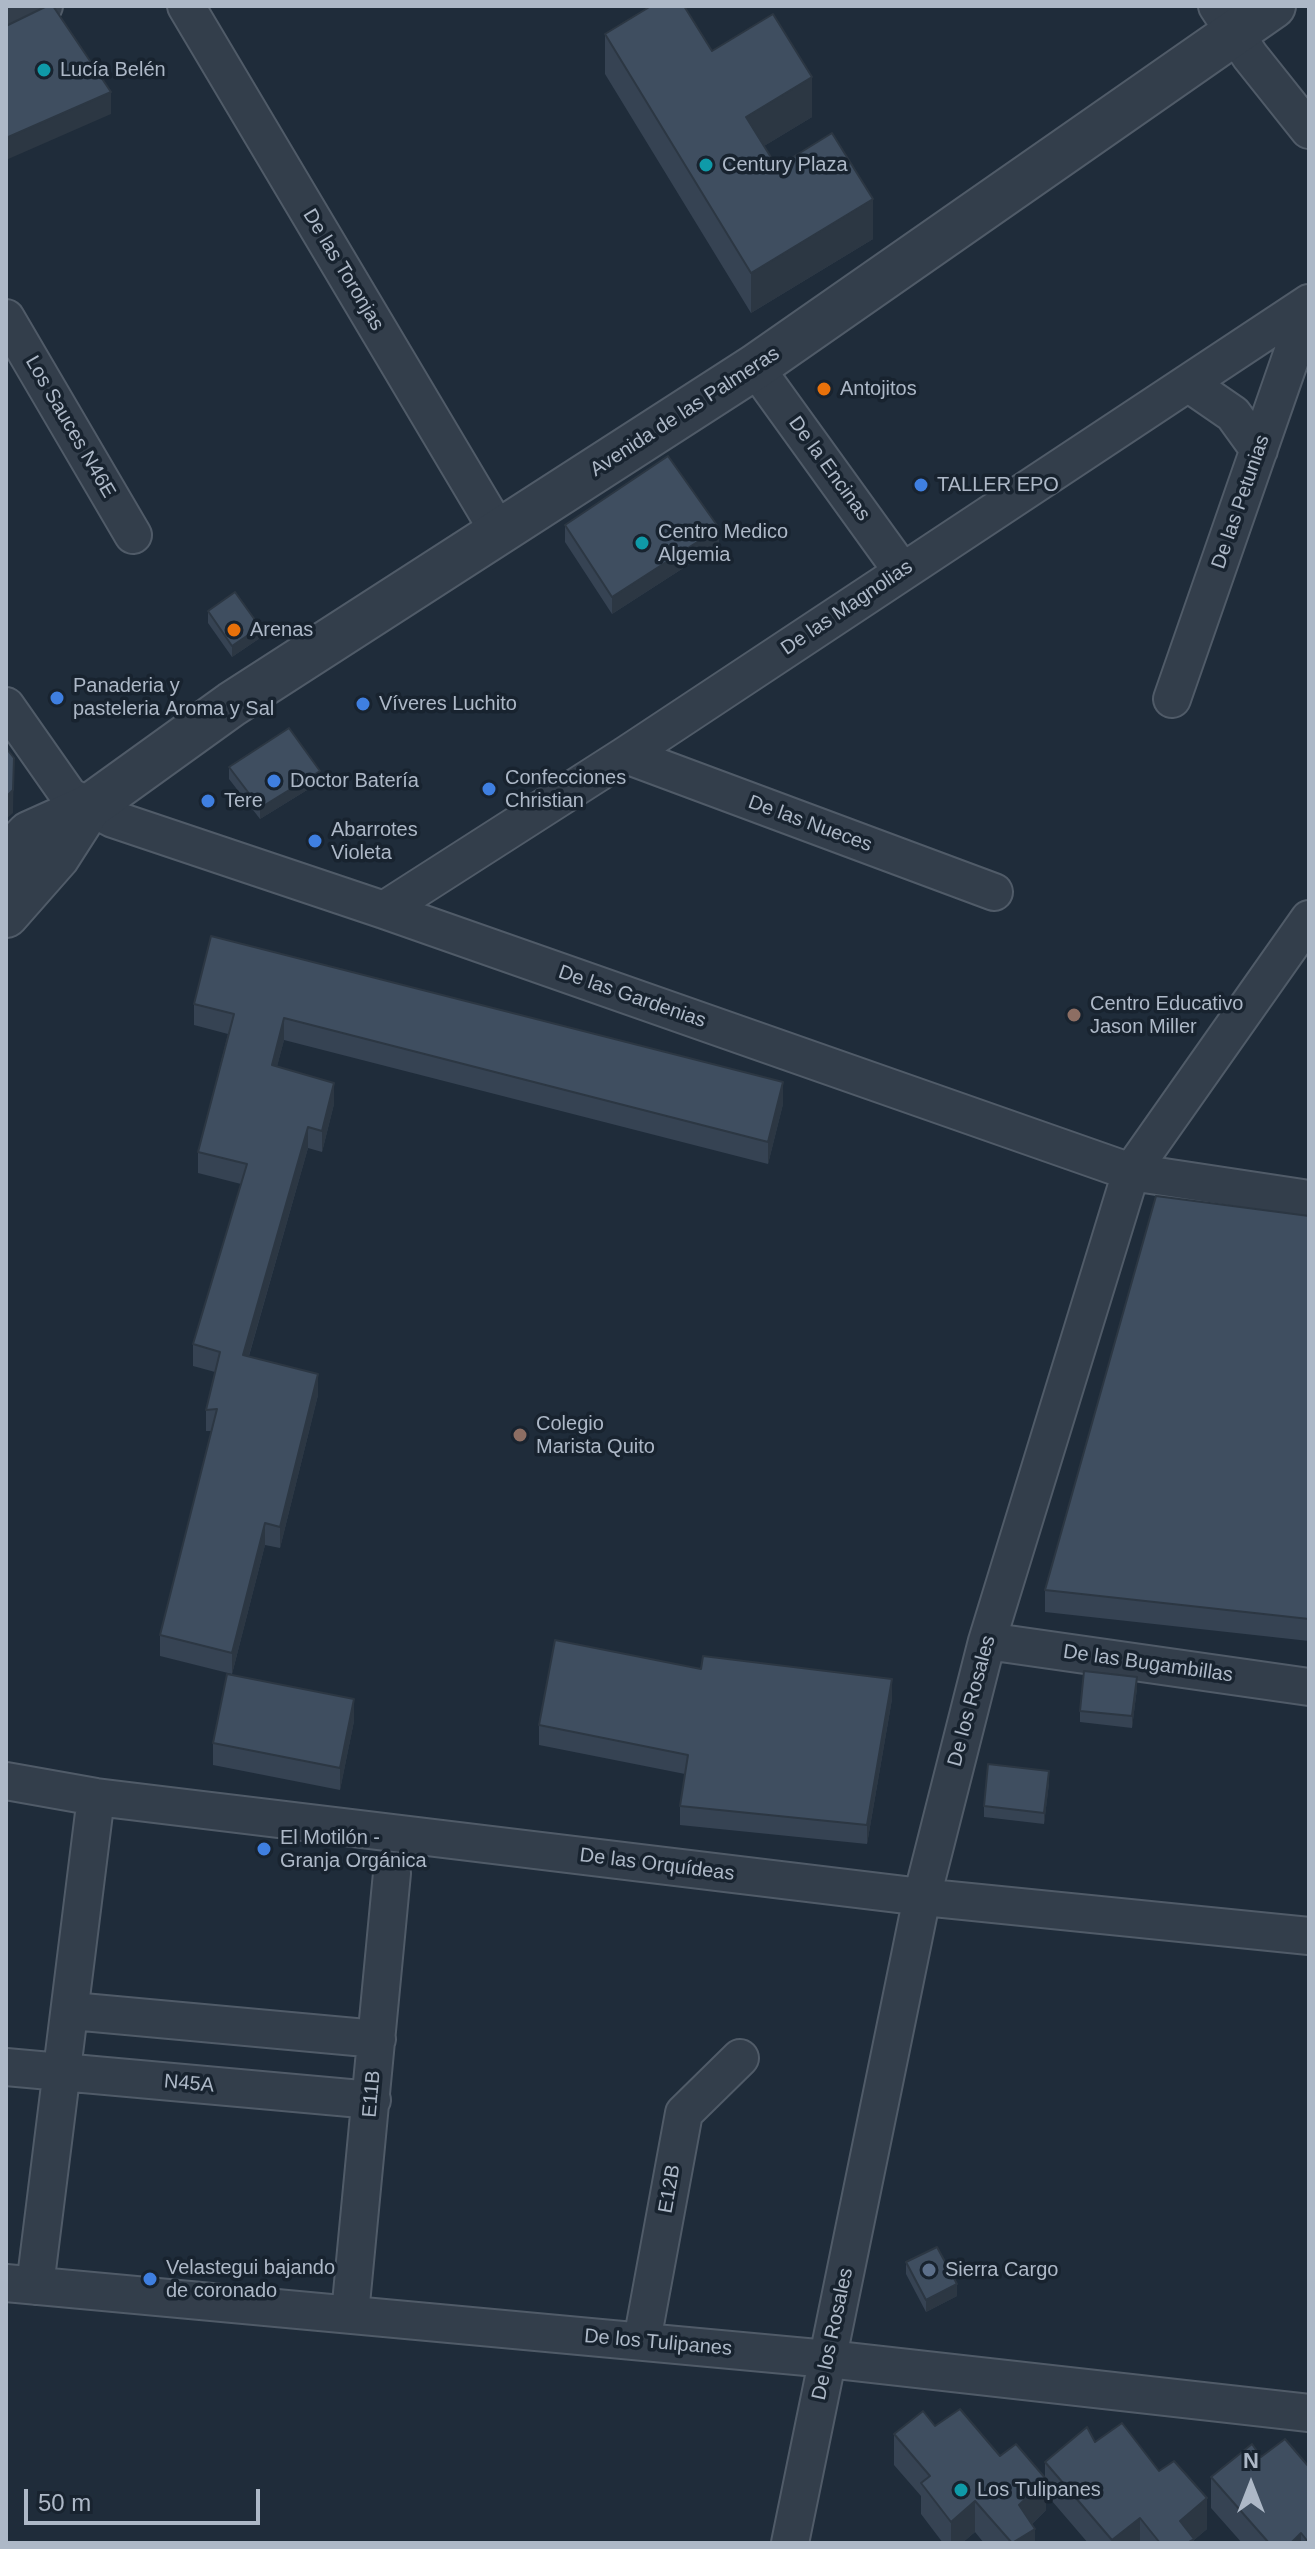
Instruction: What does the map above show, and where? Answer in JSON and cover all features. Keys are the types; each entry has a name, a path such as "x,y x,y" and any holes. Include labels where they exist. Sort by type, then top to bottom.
{"street":[{"path":"6,27 44,6"},
{"name":"De las Toronjas","path":"186,6 500,534"},
{"name":"Avenida de las Palmeras","path":"6,858 29,834 89,807 232,704 755,367 1226,20 1273,6"},
{"path":"1226,20 1309,130"},
{"name":"De las Magnolias","path":"384,910 626,755 1309,304"},
{"name":"De las Petunias","path":"1172,699 1309,304"},
{"name":"Los Sauces N46E","path":"6,318 133,535"},
{"name":"De la Encinas","path":"755,367 902,571"},
{"path":"1188,383 1233,414 1259,450"},
{"name":"De las Gardenias","path":"6,706 69,796 113,819 384,910 1131,1172 1309,1199"},
{"name":"De las Nueces","path":"626,755 994,892"},
{"name":"Avenida de las Palmeras","path":"6,915 57,857 89,807"},
{"name":"De los Rosales","path":"790,2543 922,1897 987,1641 1131,1172 1309,919"},
{"name":"De las Bugambillas","path":"987,1641 1309,1687"},
{"name":"De las Orquídeas","path":"6,1781 96,1797 922,1897 1309,1936"},
{"path":"21,2285 65,2073 96,1797"},
{"name":"E11B","path":"350,2314 392,1873"},
{"path":"72,2011 377,2039"},
{"name":"E12B","path":"642,2341 684,2113 740,2058"},
{"name":"N45A","path":"6,2067 372,2100"},
{"name":"De los Tulipanes","path":"21,2285 828,2359 1309,2413"}],"building":[{"name":"Lucía Belén","path":"53,6 111,92 6,138 6,26"},
{"name":"Century Plaza","path":"651,6 684,6 712,51 773,14 812,77 746,117 777,167 832,133 873,199 751,273 605,34"},
{"name":"Centro Medico Algemia","path":"668,456 719,528 612,597 565,525"},
{"name":"Arenas","path":"235,592 260,627 232,646 208,611"},
{"name":"Doctor Batería","path":"289,728 320,771 260,808 229,767"},
{"path":"6,748 14,758 13,790 6,797"},
{"path":"211,936 783,1082 768,1142 284,1018 272,1065 334,1083 322,1131 308,1127 243,1355 318,1374 280,1527 265,1523 232,1653 160,1635 217,1409 206,1410 220,1352 193,1344 247,1164 198,1152 234,1014 194,1004"},
{"path":"1156,1196 1309,1216 1309,1619 1045,1590"},
{"path":"555,1640 701,1669 703,1656 892,1679 867,1825 680,1806 688,1755 539,1725"},
{"path":"1084,1671 1137,1677 1132,1716 1080,1711"},
{"path":"227,1674 354,1699 340,1768 213,1743"},
{"path":"988,1764 1049,1771 1044,1813 984,1806"},
{"path":"937,2247 957,2284 926,2300 906,2262"},
{"path":"960,2409 1000,2456 1016,2444 1046,2479 1019,2505 1035,2529 1012,2543 975,2501 951,2522 921,2483 930,2476 894,2434 923,2411 935,2426"},
{"path":"1122,2423 1159,2471 1174,2461 1207,2498 1180,2521 1194,2539 1187,2543 1160,2543 1140,2518 1112,2540 1045,2462 1087,2427 1095,2442"},
{"path":"1285,2439 1309,2467 1309,2543 1301,2533 1291,2543 1269,2543 1211,2477 1252,2444 1261,2457"}],"place":[{"name":"Lucía Belén","path":"44,70"},
{"name":"Century Plaza","path":"706,165"},
{"name":"Antojitos","path":"824,389"},
{"name":"TALLER EPO","path":"921,485"},
{"name":"Centro Medico Algemia","path":"642,543"},
{"name":"Arenas","path":"234,630"},
{"name":"Panaderia y pasteleria Aroma y Sal","path":"57,698"},
{"name":"Víveres Luchito","path":"363,704"},
{"name":"Doctor Batería","path":"274,781"},
{"name":"Confecciones Christian","path":"489,789"},
{"name":"Tere","path":"208,801"},
{"name":"Abarrotes Violeta","path":"315,841"},
{"name":"Centro Educativo Jason Miller","path":"1074,1015"},
{"name":"Colegio Marista Quito","path":"520,1435"},
{"name":"El Motilón - Granja Orgánica","path":"264,1849"},
{"name":"Sierra Cargo","path":"929,2270"},
{"name":"Velastegui bajando de coronado","path":"150,2279"},
{"name":"Los Tulipanes","path":"961,2490"}]}
